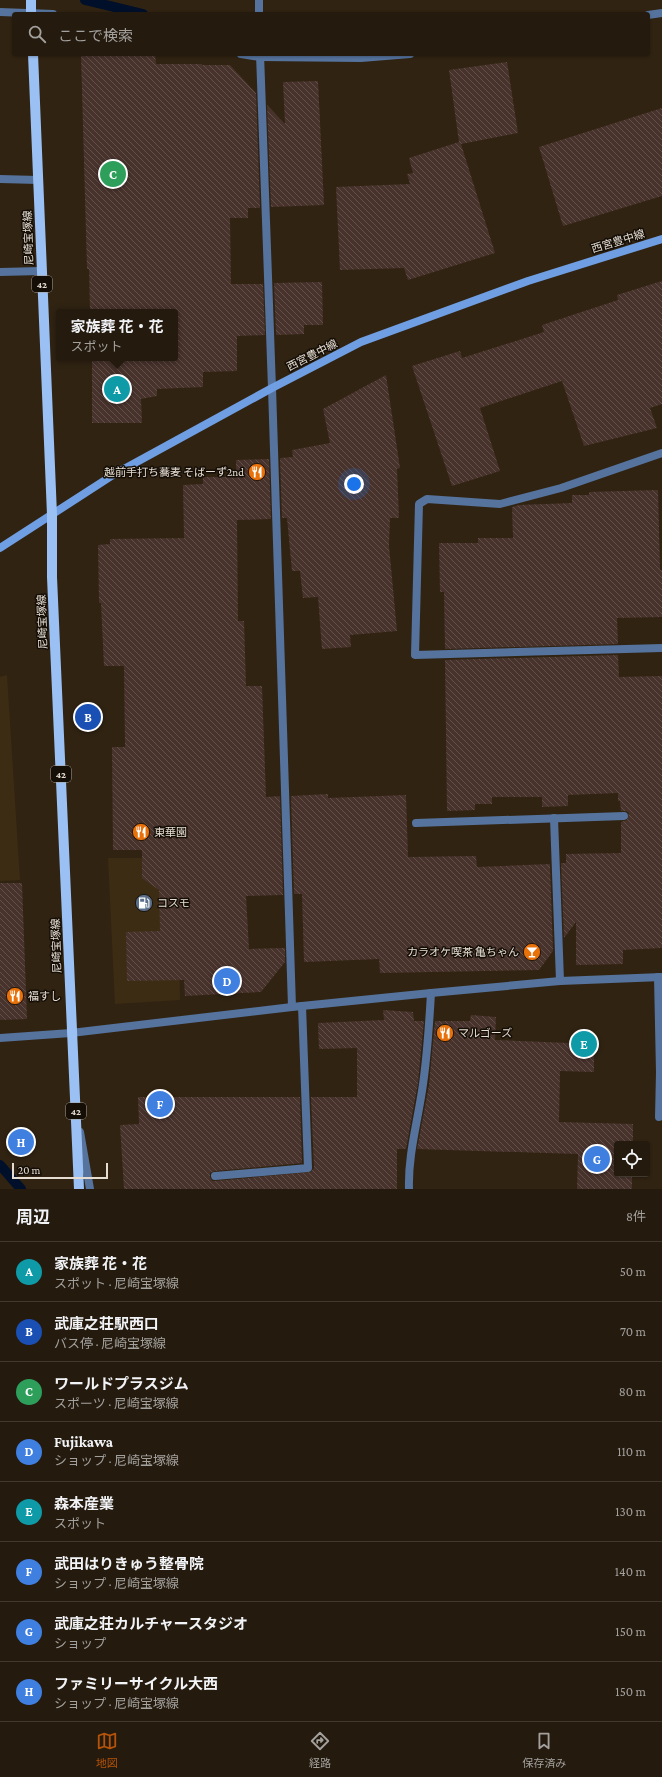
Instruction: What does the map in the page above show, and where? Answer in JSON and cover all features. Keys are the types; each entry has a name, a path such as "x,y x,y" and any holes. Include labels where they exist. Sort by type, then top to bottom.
{"main road":[{"path":"31,0 31,12"},
{"name":"尼崎宝塚線","path":"33,56 71,1033 79,1189"},
{"name":"西宮豊中線","path":"0,548 113,475 272,388 361,342 528,281 662,239"}],"street":[{"path":"258,0 259,12"},
{"path":"0,12 12,12"},
{"path":"650,16 662,13"},
{"path":"292,1007 260,56 361,58 386,56"},
{"path":"0,179 38,180"},
{"path":"0,272 41,271"},
{"path":"662,453 561,488 500,504 427,499 419,504 415,655 662,648"},
{"path":"416,823 624,816"},
{"path":"554,818 560,981"},
{"path":"0,1038 71,1033 292,1007 560,981 660,977 659,1117"},
{"path":"409,1189 408,1170 422,1096 429,1030 431,993"},
{"path":"215,1176 308,1168 302,1006"},
{"path":"76,1112 90,1189"}],"shaded area":[{"path":"7,675 20,880 0,881 0,677"},
{"name":"コスモ","path":"108,858 177,858 180,1000 115,1004"}],"building":[{"path":"81,56 155,56 156,64 230,65 256,93 260,208 248,208 248,218 230,218 231,284 263,284 265,335 237,336 237,371 203,372 203,387 157,389 157,396 141,399 142,423 92,423 92,361 178,361 178,309 90,309 89,269 87,269"},
{"path":"507,62 518,133 461,144 495,253 408,280 404,268 340,270 336,187 410,184 407,174 413,173 409,158 459,142 449,70"},
{"path":"318,81 324,205 271,207 267,105 285,124 283,82"},
{"path":"662,108 662,196 563,226 539,147"},
{"path":"662,281 662,404 650,408 657,428 584,446 562,381 480,408 500,471 452,486 412,366 460,351 462,358 544,332 542,325 618,300 617,295"},
{"path":"322,282 323,325 304,325 304,334 276,335 274,283"},
{"path":"386,375 400,468 397,469 399,518 390,518 389,546 397,631 350,635 351,647 322,649 318,597 303,598 300,571 292,571 287,518 282,518 280,458 293,457 292,450 330,443 323,409"},
{"path":"269,459 271,519 237,520 238,621 244,621 246,686 262,686 266,797 280,796 283,895 246,896 249,949 285,948 285,962 261,992 185,996 184,980 127,981 126,932 160,931 159,890 142,878 142,850 113,850 112,747 125,747 124,666 104,666 101,603 99,603 98,545 110,544 110,539 184,538 183,485 203,484 203,477 236,477 236,460"},
{"path":"658,490 660,570 662,570 662,617 617,618 618,644 445,649 444,592 440,592 439,543 478,543 478,538 513,538 512,507 519,505 572,503 572,495 589,495 589,492"},
{"path":"618,655 619,677 662,676 662,948 623,950 623,964 576,965 576,922 564,938 561,863 566,863 566,854 621,853 621,822 627,820 629,813 626,811 621,811 620,801 618,801 618,793 568,795 568,806 542,807 542,797 492,797 492,804 475,804 475,810 447,811 445,660"},
{"path":"328,794 328,798 406,795 408,857 476,856 477,867 550,864 553,951 539,970 380,973 379,959 304,962 302,894 294,894 291,796"},
{"path":"0,883 22,883 27,1019 0,1020"},
{"path":"383,1010 413,1012 414,1021 424,1021 418,1083 406,1149 397,1149 397,1189 124,1189 120,1125 139,1124 138,1097 300,1097 302,1163 215,1171 210,1173 210,1177 212,1181 215,1181 311,1172 314,1168 311,1097 357,1097 357,1048 319,1049 318,1023 384,1020"},
{"path":"471,1015 496,1017 495,1040 594,1044 594,1072 560,1071 559,1122 633,1124 633,1141 614,1141 614,1177 632,1177 632,1189 577,1189 578,1154 417,1149 429,1085 435,1021 470,1021"}],"waterway":[{"path":"85,0 135,12"},
{"path":"0,1165 21,1189"}],"place":[{"name":"ワールドプラスジム","path":"113,174"},
{"name":"家族葬 花・花","path":"117,389"},
{"name":"越前手打ち蕎麦 そばーず2nd","path":"257,472"},
{"name":"武庫之荘駅西口","path":"88,717"},
{"name":"東華園","path":"141,832"},
{"name":"コスモ","path":"144,903"},
{"name":"カラオケ喫茶 亀ちゃん","path":"532,952"},
{"name":"Fujikawa","path":"227,981"},
{"name":"福すし","path":"15,996"},
{"name":"マルゴーズ","path":"445,1033"},
{"name":"森本産業","path":"584,1044"},
{"name":"武田はりきゅう整骨院","path":"160,1104"},
{"name":"ファミリーサイクル大西","path":"21,1142"},
{"name":"武庫之荘カルチャースタジオ","path":"597,1159"}]}
